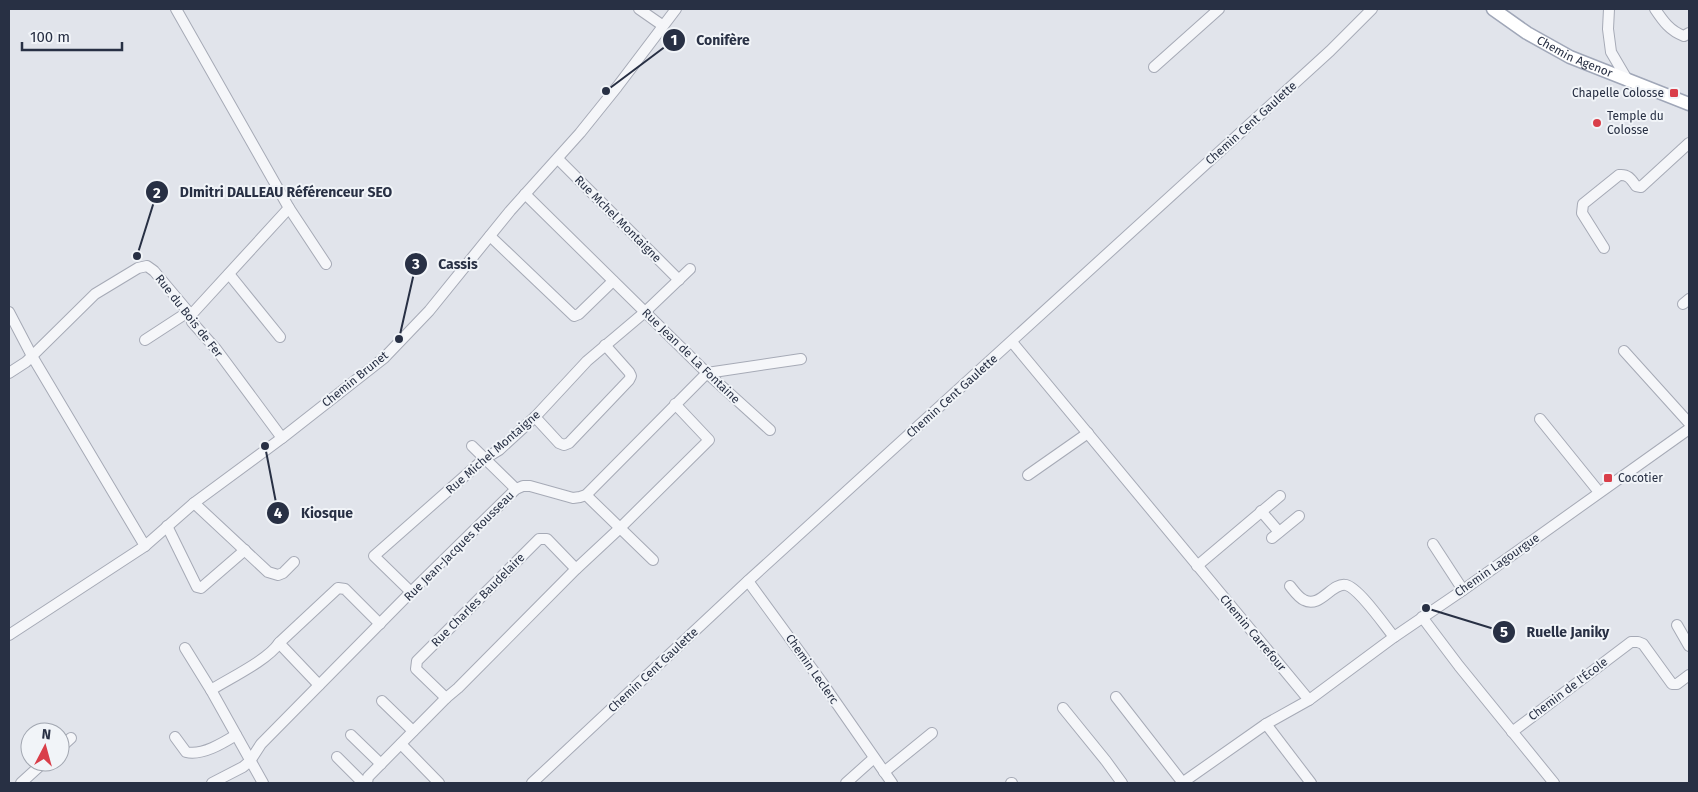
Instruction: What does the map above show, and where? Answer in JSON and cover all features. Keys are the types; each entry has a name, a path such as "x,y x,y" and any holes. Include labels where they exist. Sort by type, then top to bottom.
{"main road":[{"name":"Chemin Agenor","path":"1493,9 1527,33 1570,58 1689,104"}],"street":[{"path":"176,9 289,208 326,264"},
{"path":"639,9 662,25"},
{"name":"Chemin Brunet","path":"9,635 145,546 194,503 282,438 384,358 429,311 525,194 558,159 617,87 662,25 676,9"},
{"path":"1154,67 1219,9"},
{"name":"Chemin Cent Gaulette","path":"532,783 748,581 1330,51 1372,9"},
{"path":"1609,9 1608,29 1611,52 1628,81"},
{"path":"1655,9 1666,25 1676,33 1684,36 1689,34"},
{"path":"1600,68 1611,52"},
{"path":"1604,248 1582,213 1583,204 1619,175 1624,174 1628,176 1636,186 1641,187 1689,143"},
{"name":"Rue Mchel Montaigne","path":"558,159 679,280"},
{"name":"Rue Jean de La Fontaine","path":"525,194 707,373 770,430"},
{"path":"145,340 189,314 229,274 289,208"},
{"path":"490,236 574,316 579,314 613,280"},
{"name":"Rue du Bois de Fer","path":"32,356 95,294 143,266 150,268 189,314 192,322 216,349 282,438"},
{"name":"Rue Michel Montaigne","path":"411,592 374,556 484,459 499,450 535,417 587,361 645,312 690,270"},
{"path":"229,274 280,337"},
{"path":"9,312 32,356 145,546"},
{"name":"Chemin Carrefour","path":"1012,342 1309,700"},
{"path":"535,417 559,443 564,445 569,443 631,376 605,345"},
{"path":"1624,352 1689,424"},
{"path":"9,373 32,356"},
{"path":"653,560 586,495 707,373 801,359"},
{"path":"367,783 368,777 413,731 709,440 675,404"},
{"path":"1540,419 1599,492"},
{"name":"Chemin Lagourgue","path":"1182,783 1266,724 1309,700 1422,617 1463,590 1689,429"},
{"path":"1028,475 1088,433"},
{"path":"472,446 516,489"},
{"name":"Rue Jean-Jacques Rousseau","path":"250,761 261,744 516,489 530,486 573,498 580,498 586,495"},
{"path":"1197,566 1280,496"},
{"path":"194,503 273,575 283,573 294,562"},
{"path":"1261,511 1275,535 1299,516"},
{"path":"167,526 197,587 201,588 245,550"},
{"name":"Rue Charles Baudelaire","path":"446,698 416,669 417,661 539,539 547,539 576,569"},
{"path":"1433,544 1463,590"},
{"name":"Chemin Leclerc","path":"748,581 892,783"},
{"path":"1290,586 1307,602 1320,599 1339,585 1350,586 1360,595 1394,637"},
{"path":"211,690 275,650 279,643 338,588 345,589 380,624"},
{"path":"1422,617 1459,666 1554,783"},
{"path":"1677,625 1689,646"},
{"name":"Chemin de l'École","path":"1512,732 1631,642 1643,644 1672,684 1676,684 1689,675"},
{"path":"279,643 319,685"},
{"path":"185,648 211,690 263,783"},
{"path":"1116,697 1182,783"},
{"path":"382,701 413,731"},
{"path":"1063,708 1122,783"},
{"path":"1266,724 1311,783"},
{"path":"884,772 932,733"},
{"path":"175,737 186,752 192,753 219,744 236,735"},
{"path":"351,735 381,764"},
{"path":"401,744 439,783"},
{"path":"337,756 363,783"},
{"path":"846,783 874,758"},
{"path":"212,783 243,767 250,761"},
{"path":"21,783 33,772"}],"place":[{"name":"Conifère","path":"606,91"},
{"name":"Chapelle Colosse","path":"1674,93"},
{"name":"Temple du Colosse","path":"1597,123"},
{"name":"DImitri DALLEAU Référenceur SEO","path":"137,256"},
{"name":"Cassis","path":"399,339"},
{"name":"Kiosque","path":"265,446"},
{"name":"Cocotier","path":"1608,478"},
{"name":"Ruelle Janiky","path":"1426,608"}]}
